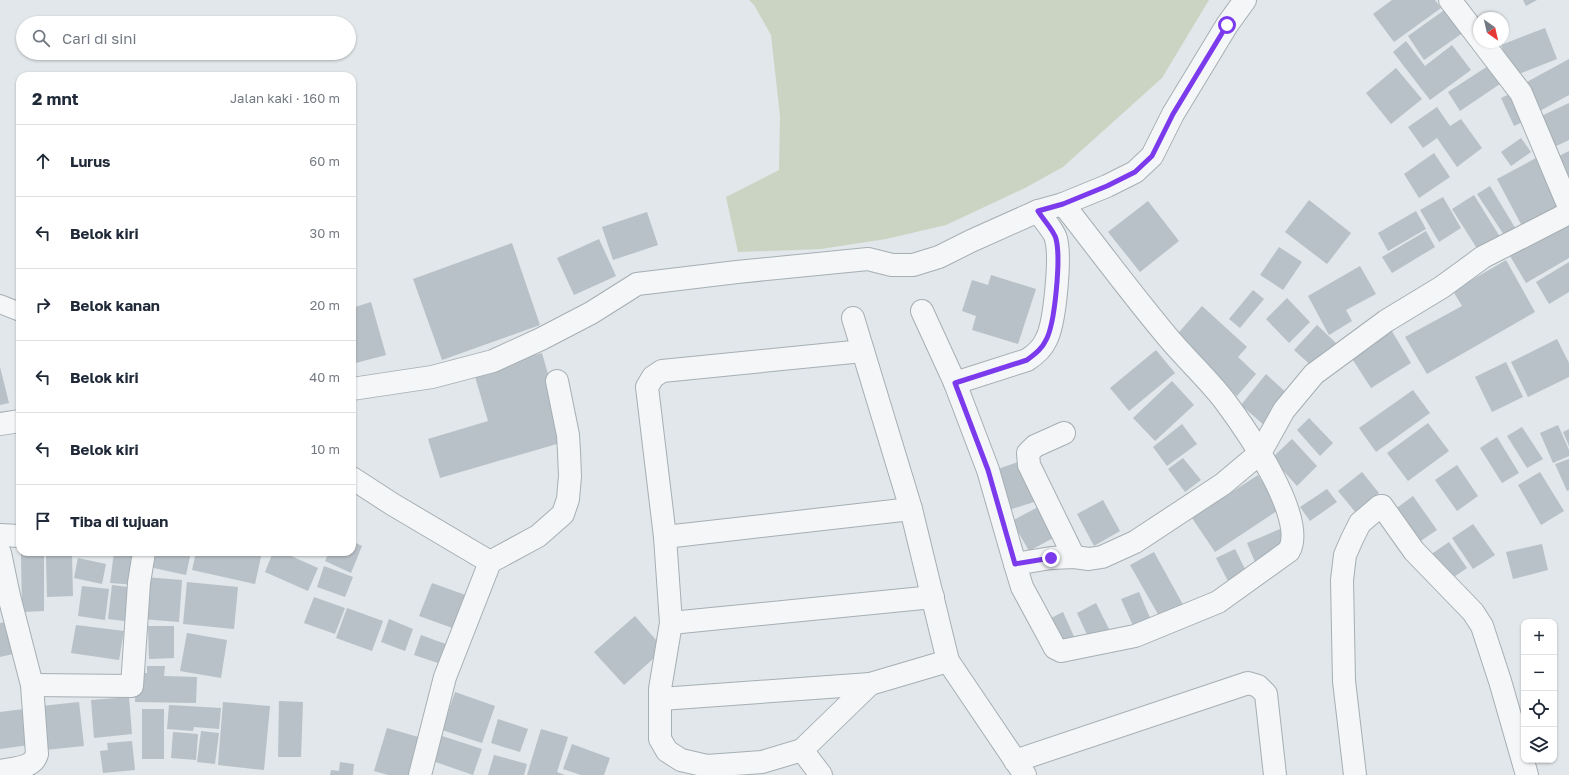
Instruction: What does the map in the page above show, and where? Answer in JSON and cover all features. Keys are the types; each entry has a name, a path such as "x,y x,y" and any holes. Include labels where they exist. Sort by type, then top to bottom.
{"street":[{"path":"356,389 432,377 493,361 541,339 591,312 637,284 868,259 892,265 913,265 939,257 1038,211 1063,204 1107,186 1135,172 1152,156 1173,114 1227,25 1245,0"},
{"path":"1450,0 1473,30"},
{"path":"1487,48 1521,93 1569,207"},
{"path":"922,311 955,383 988,470 1022,587 1055,648 1061,651 1135,636 1218,602 1289,551 1293,545 1293,535 1287,505 1260,453 1224,400 1166,335 1063,204"},
{"path":"955,383 1027,360 1037,353 1046,341 1052,326 1058,267 1056,238 1038,211"},
{"path":"1015,564 1051,558 1074,557 1089,559 1102,557 1135,542 1223,484 1260,453 1284,410 1314,374 1386,321 1442,287 1483,257 1569,213"},
{"path":"853,318 910,509 948,661 1020,768 1248,683 1258,686 1266,694 1275,775"},
{"path":"863,351 662,371 653,377 647,387 665,537 671,624 660,689 660,739 667,751 681,760 707,766 762,762 802,750 870,684"},
{"path":"420,775 445,677 490,562 538,536 562,514 568,499 570,452 557,381"},
{"path":"0,424 16,422"},
{"path":"1064,433 1036,446 1028,453 1028,459 1074,557"},
{"path":"356,481 392,504 490,562"},
{"path":"1355,775 1344,681 1342,580 1345,555 1360,523 1380,506 1382,506 1414,551 1473,612 1482,626 1500,681 1527,775"},
{"path":"665,537 910,509"},
{"path":"0,535 16,536"},
{"path":"0,553 9,596 32,685 37,754 36,759 30,765 0,771"},
{"path":"32,685 132,686 139,583 143,556"},
{"path":"671,624 933,597"},
{"path":"661,699 870,684 948,661"},
{"path":"802,750 821,775"}],"lane":[{"path":"0,304 16,310"}],"green space":[{"path":"749,0 1209,0 1162,78 1063,167 1025,188 946,225 886,239 821,249 738,252 726,197 779,170 780,116 771,35 754,5"}],"building":[{"path":"1392,0 1435,0 1441,8 1394,42 1373,14"},
{"path":"1523,0 1537,0 1526,6"},
{"path":"1450,6 1467,30 1424,60 1408,36"},
{"path":"1545,28 1557,59 1514,76 1502,48 1509,48 1509,42"},
{"path":"1406,41 1425,66 1452,45 1471,70 1430,100 1393,52"},
{"path":"1569,59 1569,95 1536,113 1521,85"},
{"path":"1488,66 1500,84 1460,111 1448,92"},
{"path":"1396,68 1422,99 1391,124 1366,93"},
{"path":"1512,93 1525,121 1514,126 1501,98"},
{"path":"1569,103 1569,140 1552,148 1537,118"},
{"path":"1437,107 1450,126 1461,119 1482,148 1457,167 1437,138 1423,148 1408,127"},
{"path":"1521,138 1531,152 1511,166 1501,152"},
{"path":"1569,151 1569,192 1553,159"},
{"path":"1434,153 1450,177 1419,198 1404,174"},
{"path":"1536,158 1562,206 1523,228 1497,179"},
{"path":"1490,186 1517,231 1506,238 1477,194"},
{"path":"1474,195 1500,237 1478,250 1452,209"},
{"path":"1443,197 1461,228 1439,242 1420,210"},
{"path":"1309,200 1351,233 1327,264 1285,232"},
{"path":"1148,201 1179,241 1140,272 1108,232"},
{"path":"1416,211 1426,229 1388,251 1378,233"},
{"path":"647,212 658,245 613,260 602,227"},
{"path":"1569,222 1569,258 1526,283 1510,256"},
{"path":"1426,231 1435,247 1392,273 1382,257"},
{"path":"599,239 616,276 574,295 557,258"},
{"path":"512,243 540,325 442,360 413,279"},
{"path":"1279,247 1302,262 1283,290 1260,275"},
{"path":"1506,260 1535,312 1427,374 1405,337 1462,306 1453,291"},
{"path":"1569,262 1569,292 1549,304 1536,282"},
{"path":"1360,266 1376,294 1346,310 1352,321 1329,335 1308,296"},
{"path":"991,275 1036,289 1018,344 972,330 976,316 962,311 972,280 988,285"},
{"path":"1253,290 1264,299 1240,328 1229,319"},
{"path":"1287,298 1310,322 1289,343 1266,319"},
{"path":"371,302 386,355 356,363 356,307"},
{"path":"1202,306 1247,347 1238,357 1256,374 1237,396 1173,339"},
{"path":"1317,325 1338,345 1315,369 1294,350"},
{"path":"1390,328 1411,363 1371,388 1349,354"},
{"path":"1557,339 1569,363 1569,377 1528,397 1511,362"},
{"path":"1156,350 1175,373 1129,411 1110,388"},
{"path":"542,353 567,441 440,478 428,439 488,421 474,373"},
{"path":"1506,362 1523,397 1492,412 1475,377"},
{"path":"0,367 9,403 0,405"},
{"path":"1266,374 1290,396 1265,426 1241,405"},
{"path":"1172,381 1194,405 1155,441 1133,418"},
{"path":"1413,390 1430,413 1376,452 1359,428"},
{"path":"1309,418 1333,443 1320,456 1297,430"},
{"path":"1428,423 1449,451 1408,481 1387,453"},
{"path":"1182,424 1197,444 1167,466 1153,447"},
{"path":"1558,425 1569,450 1569,456 1553,463 1540,433"},
{"path":"1522,427 1543,459 1527,468 1507,436"},
{"path":"1569,429 1569,446 1563,432"},
{"path":"1497,437 1519,473 1502,483 1480,448"},
{"path":"1292,439 1317,466 1297,486 1272,458"},
{"path":"1183,458 1201,480 1185,492 1168,469"},
{"path":"1569,459 1569,490 1567,491 1555,464"},
{"path":"1021,461 1034,502 1009,510 995,470"},
{"path":"1457,465 1478,496 1457,511 1435,480"},
{"path":"1362,472 1379,493 1356,513 1338,491"},
{"path":"1540,472 1564,511 1541,525 1518,485"},
{"path":"1258,475 1280,509 1215,552 1192,518"},
{"path":"1327,489 1337,502 1310,521 1300,507"},
{"path":"1413,496 1437,530 1413,546 1390,513"},
{"path":"1103,500 1120,531 1094,546 1077,514"},
{"path":"1038,507 1055,537 1029,551 1012,521"},
{"path":"1473,524 1495,555 1473,569 1452,538"},
{"path":"1280,529 1288,548 1255,562 1247,543"},
{"path":"1449,542 1467,568 1448,581 1430,555"},
{"path":"356,543 362,546 351,573 325,561 327,556 356,556"},
{"path":"1542,544 1548,570 1513,579 1506,552"},
{"path":"1235,549 1247,573 1229,583 1216,558"},
{"path":"1154,552 1186,610 1163,623 1130,565"},
{"path":"21,556 44,556 44,611 22,612"},
{"path":"46,556 72,556 73,596 47,597"},
{"path":"113,556 140,556 136,585 110,583"},
{"path":"151,556 190,556 186,575 149,567"},
{"path":"195,556 261,556 255,584 192,570"},
{"path":"271,556 291,556 318,568 308,591 265,572"},
{"path":"78,558 106,564 102,584 74,578"},
{"path":"324,566 353,577 345,597 317,587"},
{"path":"145,577 182,580 179,622 142,619"},
{"path":"187,582 238,587 234,629 183,624"},
{"path":"432,583 471,597 458,630 419,616"},
{"path":"112,585 136,588 132,622 108,619"},
{"path":"82,586 109,589 105,620 78,616"},
{"path":"1139,592 1151,620 1134,628 1121,599"},
{"path":"314,597 345,608 335,634 304,623"},
{"path":"1096,603 1109,629 1089,639 1077,613"},
{"path":"347,608 383,621 372,651 336,638"},
{"path":"1063,612 1076,641 1062,648 1049,619"},
{"path":"635,616 664,649 624,685 594,652"},
{"path":"389,619 413,629 405,651 381,642"},
{"path":"6,622 13,654 0,657 0,623"},
{"path":"76,625 124,631 119,660 71,653"},
{"path":"148,626 174,626 174,658 149,659"},
{"path":"187,633 227,640 221,678 180,671"},
{"path":"421,635 451,646 444,665 414,655"},
{"path":"147,666 165,666 164,676 197,677 196,703 135,702 136,673 147,673"},
{"path":"455,692 495,706 482,743 442,730"},
{"path":"129,697 132,734 94,738 91,700"},
{"path":"279,701 303,702 301,757 278,757"},
{"path":"79,702 84,746 45,750 41,706"},
{"path":"223,702 270,706 264,770 218,765"},
{"path":"169,705 221,708 219,729 194,727 193,731 167,729"},
{"path":"24,709 29,745 0,749 0,712"},
{"path":"142,709 164,709 164,759 142,759"},
{"path":"498,719 528,729 520,752 491,743"},
{"path":"387,728 422,738 411,775 388,775 374,771"},
{"path":"541,729 568,737 557,772 565,775 527,775"},
{"path":"201,731 219,733 215,764 197,762"},
{"path":"173,732 198,734 196,760 171,758"},
{"path":"436,734 482,749 473,775 427,759"},
{"path":"132,741 135,770 103,773 100,751 108,750 107,743"},
{"path":"572,744 610,758 604,775 581,775 563,769"},
{"path":"494,755 527,764 524,775 488,775"},
{"path":"340,762 354,764 353,775 330,775 331,770 339,771"}],"route":[{"path":"1051,558 1015,564 988,470 955,383 1027,360 1037,353 1046,341 1052,326 1058,267 1056,238 1038,211 1063,204 1107,186 1135,172 1152,156 1173,114 1227,25"}]}
